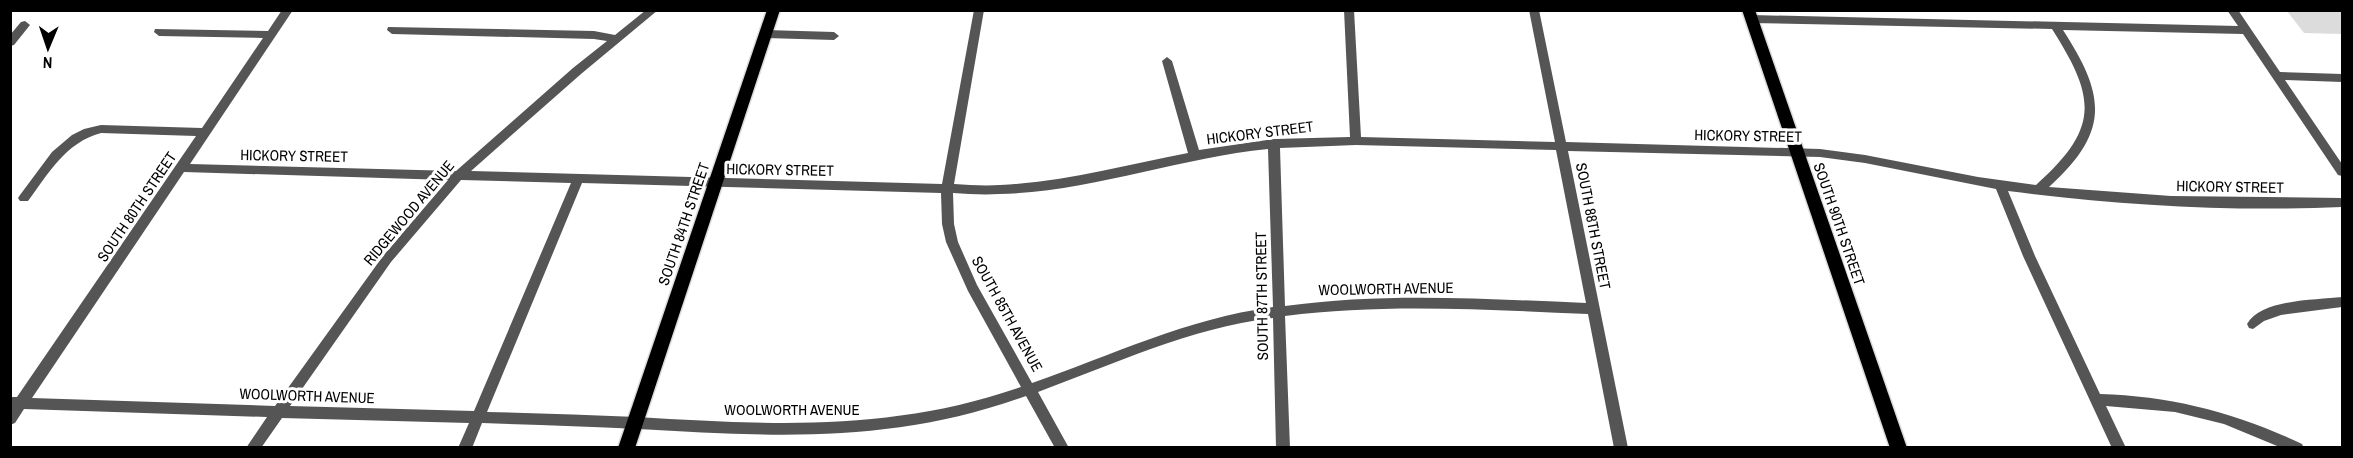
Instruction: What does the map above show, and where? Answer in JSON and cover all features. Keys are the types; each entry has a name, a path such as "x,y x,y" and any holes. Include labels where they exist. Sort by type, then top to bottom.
{"main road":[{"name":"SOUTH 84TH STREET","path":"626,447 774,10"},
{"name":"SOUTH 90TH STREET","path":"1749,15 1899,447"}],"street":[{"name":"RIDGEWOOD AVENUE","path":"253,447 387,259 458,176 616,39 653,10"},
{"name":"SOUTH 85TH AVENUE","path":"979,10 946,189 948,224 958,261 1062,447"},
{"path":"1349,10 1356,141"},
{"name":"SOUTH 88TH STREET","path":"1534,10 1621,447"},
{"path":"1871,10 1876,22"},
{"path":"2232,10 2343,172"},
{"name":"SOUTH 80TH STREET","path":"10,419 16,404 288,11"},
{"path":"1749,15 1876,22 2246,30"},
{"path":"10,25 25,25 10,42"},
{"path":"2038,189 2066,163 2078,147 2086,129 2090,110 2090,95 2085,79 2055,26"},
{"path":"392,30 594,35 616,39"},
{"path":"159,32 271,35"},
{"path":"766,34 834,36"},
{"path":"1167,60 1195,156"},
{"path":"2276,76 2343,78"},
{"path":"24,198 65,146 81,135 101,129 206,132"},
{"name":"HICKORY STREET","path":"181,168 999,190 1045,186 1107,176 1195,156 1275,143 1356,141 1797,152 1867,159 2001,185 2148,200 2343,203"},
{"name":"SOUTH 87TH STREET","path":"1275,143 1283,447"},
{"path":"465,447 578,180"},
{"path":"2001,185 2025,246 2119,447"},
{"name":"WOOLWORTH AVENUE","path":"16,404 788,429 863,427 952,412 1029,389 1164,338 1219,322 1278,311 1378,302 1593,309"},
{"path":"2253,324 2256,318 2273,311 2343,302"},
{"path":"2097,400 2163,404 2205,412 2254,428 2297,447"}],"shaded area":[{"path":"2287,11 2342,11 2342,34 2304,33"}]}
